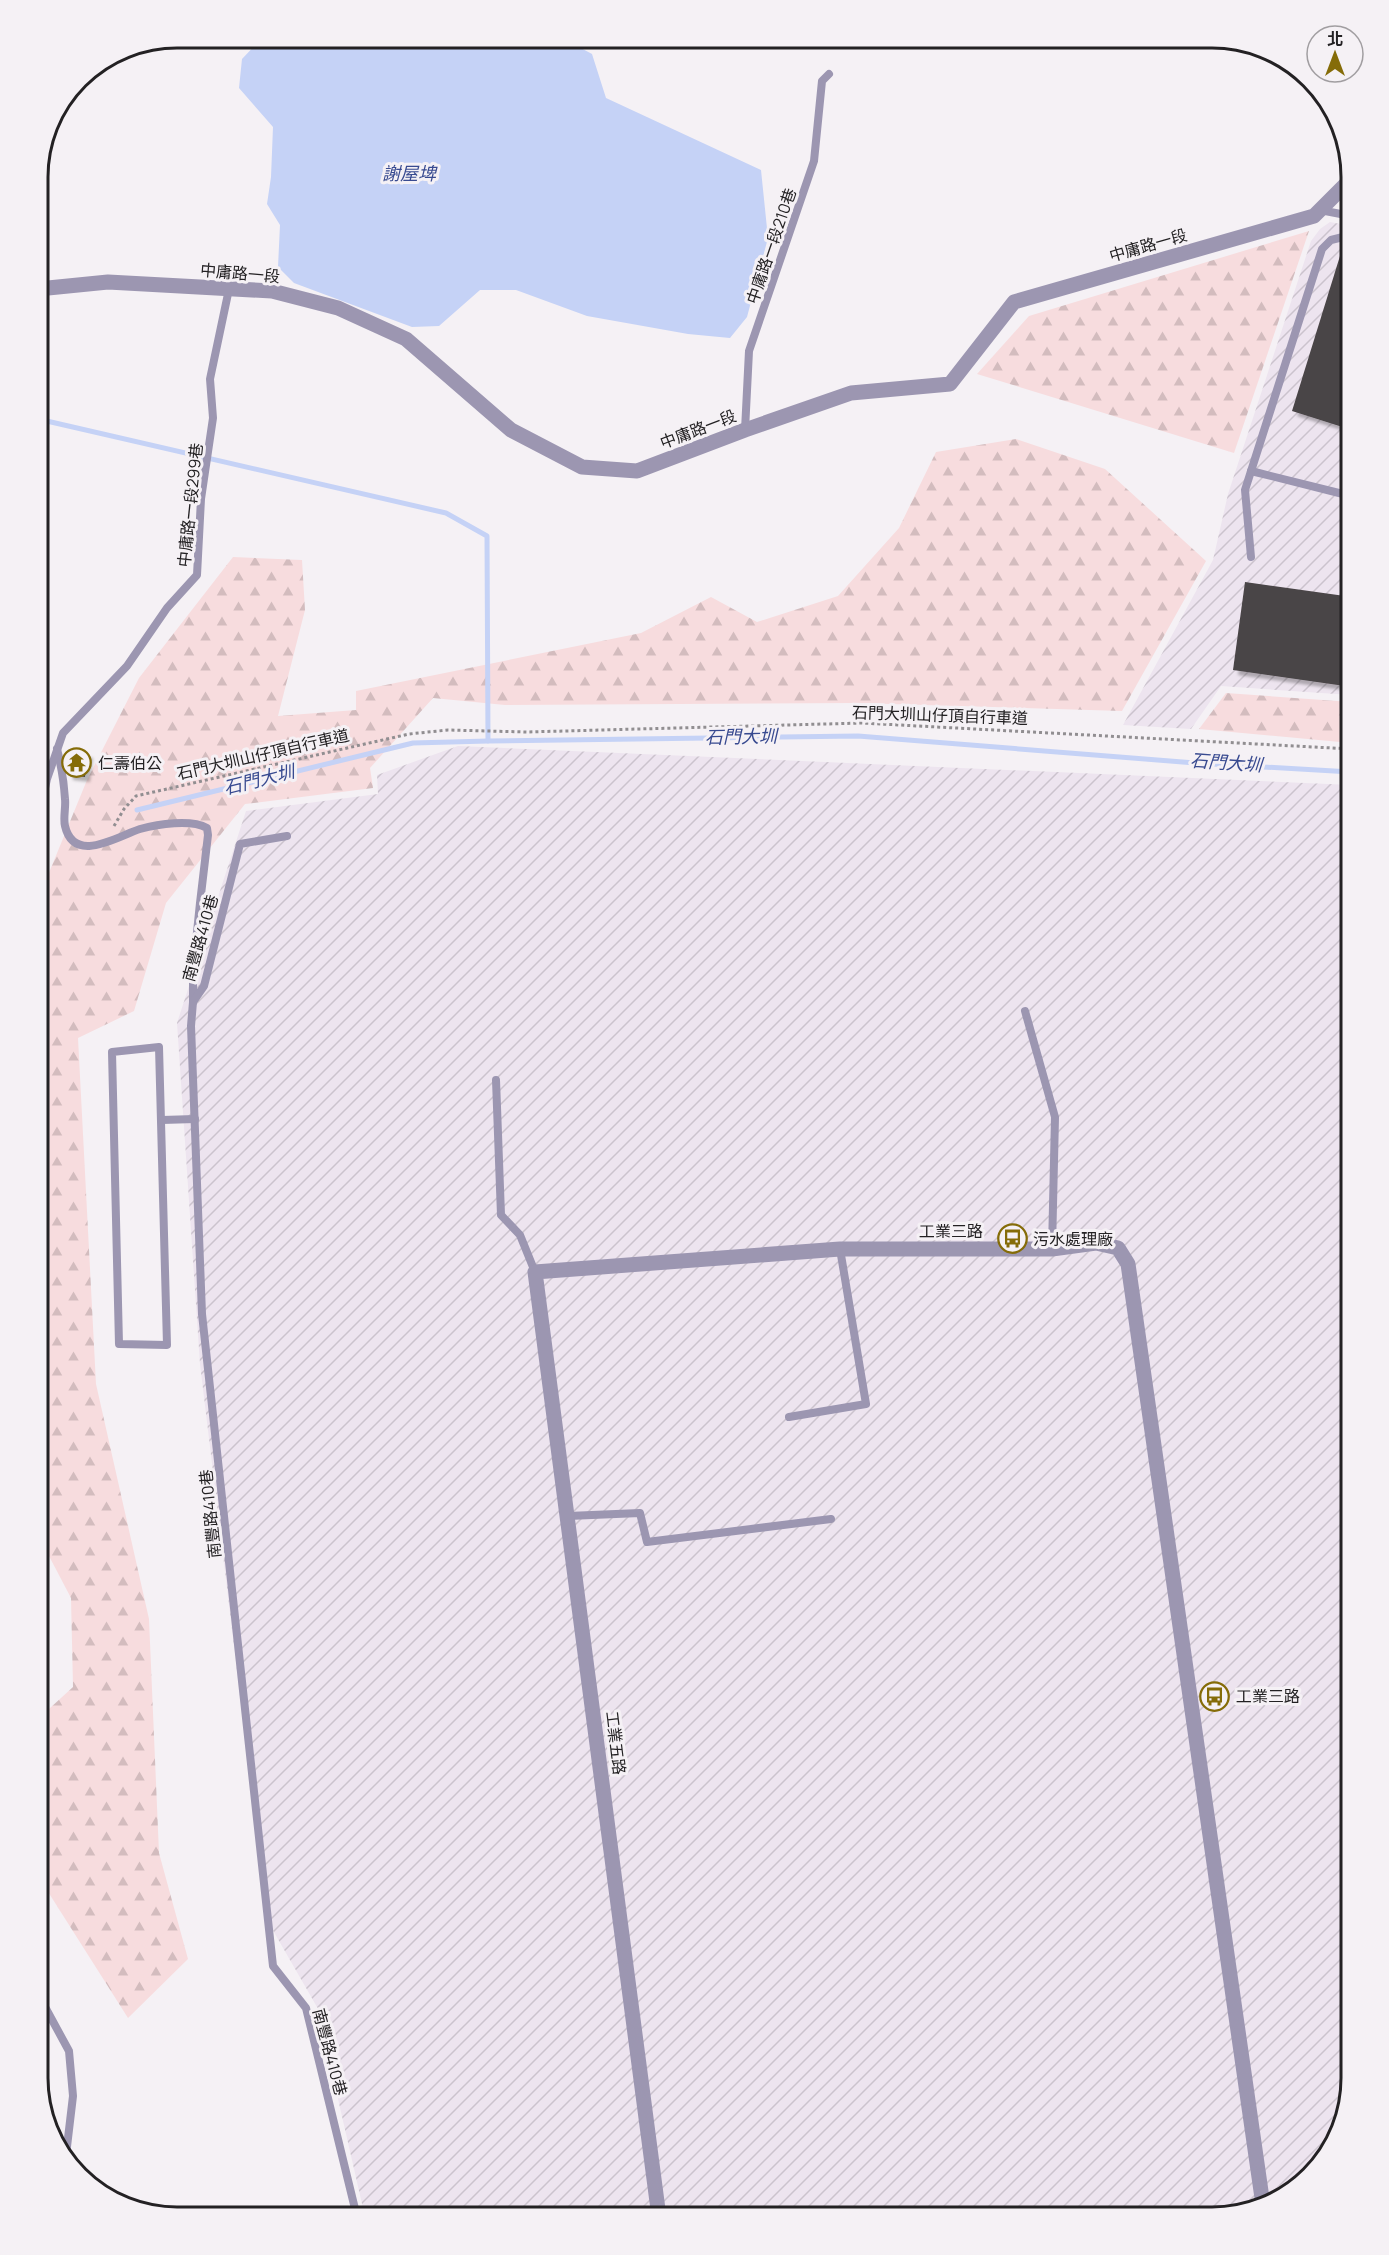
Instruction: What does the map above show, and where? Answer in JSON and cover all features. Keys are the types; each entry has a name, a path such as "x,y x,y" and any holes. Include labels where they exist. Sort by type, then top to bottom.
{"street":[{"name":"中庸路一段","path":"48,288 108,282 272,291 338,308 406,339 511,430 582,467 637,471 851,393 950,384 1014,302 1314,216 1341,190"},
{"name":"工業三路","path":"535,1272 840,1250 1052,1249 1096,1244 1118,1248 1128,1264 1262,2197"},
{"name":"工業五路","path":"535,1272 658,2207"}],"lane":[{"name":"中庸路一段210巷","path":"745,430 749,351 814,161 822,81 829,74"},
{"path":"1320,210 1341,214"},
{"path":"1251,557 1245,490 1322,249 1331,240 1341,237"},
{"name":"中庸路一段299巷","path":"48,773 63,733 127,666 167,608 197,575 201,499 213,418 210,379 229,289"},
{"path":"1251,471 1341,493"},
{"path":"57,747 64,783 65,826 71,838 84,847 95,846 163,824 200,824 207,828 193,1002"},
{"name":"南豐路410巷","path":"286,836 240,844 204,986 193,1002 191,1026 202,1314 273,1965 306,2008 355,2207"},
{"path":"1024,1011 1055,1117 1052,1249"},
{"path":"159,1047 162,1120 167,1345 119,1344 112,1052 159,1047"},
{"path":"496,1080 501,1215 520,1235 535,1272"},
{"path":"162,1120 195,1119"},
{"path":"789,1417 866,1404 840,1250"},
{"path":"568,1516 640,1514 647,1542 831,1519"},
{"path":"48,2012 69,2051 73,2096 67,2145"}],"path":[{"name":"石門大圳山仔頂自行車道","path":"111,841 112,829 124,809 136,796 409,734 448,730 527,732 862,723 1341,748"}],"shaded area":[{"path":"1330,222 1341,224 1341,694 1221,686 1191,729 1123,725 1213,560 1228,494 1311,241 1320,229"},
{"path":"458,746 1341,785 1341,2078 1339,2103 1328,2135 1309,2163 1284,2185 1269,2194 1245,2203 1212,2207 363,2207 317,2007 267,1920 200,1364 177,1023 246,811 378,794 377,775"}],"green space":[{"path":"1309,231 1234,453 977,374 1029,316"},
{"path":"1016,439 1105,469 1206,561 1122,711 856,703 505,705 433,698 370,768 373,788 245,804 166,903 134,1011 78,1038 96,1384 149,1619 159,1853 188,1959 128,2018 48,1892 48,1710 73,1687 71,1598 48,1554 48,875 87,780 139,678 233,557 302,560 305,610 278,716 356,710 356,691 641,633 711,597 757,622 838,596 899,528 936,452"},
{"path":"1226,693 1341,701 1341,742 1199,729"}],"water":[{"name":"謝屋埤","path":"252,48 581,48 592,54 606,98 761,170 768,238 747,317 730,338 688,334 587,316 516,290 480,290 439,326 412,327 294,283 278,267 280,225 267,204 271,177 273,127 239,88 242,59"}],"building":[{"path":"1341,253 1341,427 1292,411"},
{"path":"1245,582 1341,595 1341,685 1233,670"},
{"name":"仁壽伯公","path":"69,750 88,753 85,777 68,775"}],"waterway":[{"path":"48,421 446,513 487,536 488,741"},
{"name":"石門大圳","path":"137,810 413,743 858,736 1195,763 1341,771"}],"place":[{"name":"仁壽伯公","path":"77,763"},
{"name":"污水處理廠","path":"1012,1239"},
{"name":"工業三路","path":"1215,1696"}]}
